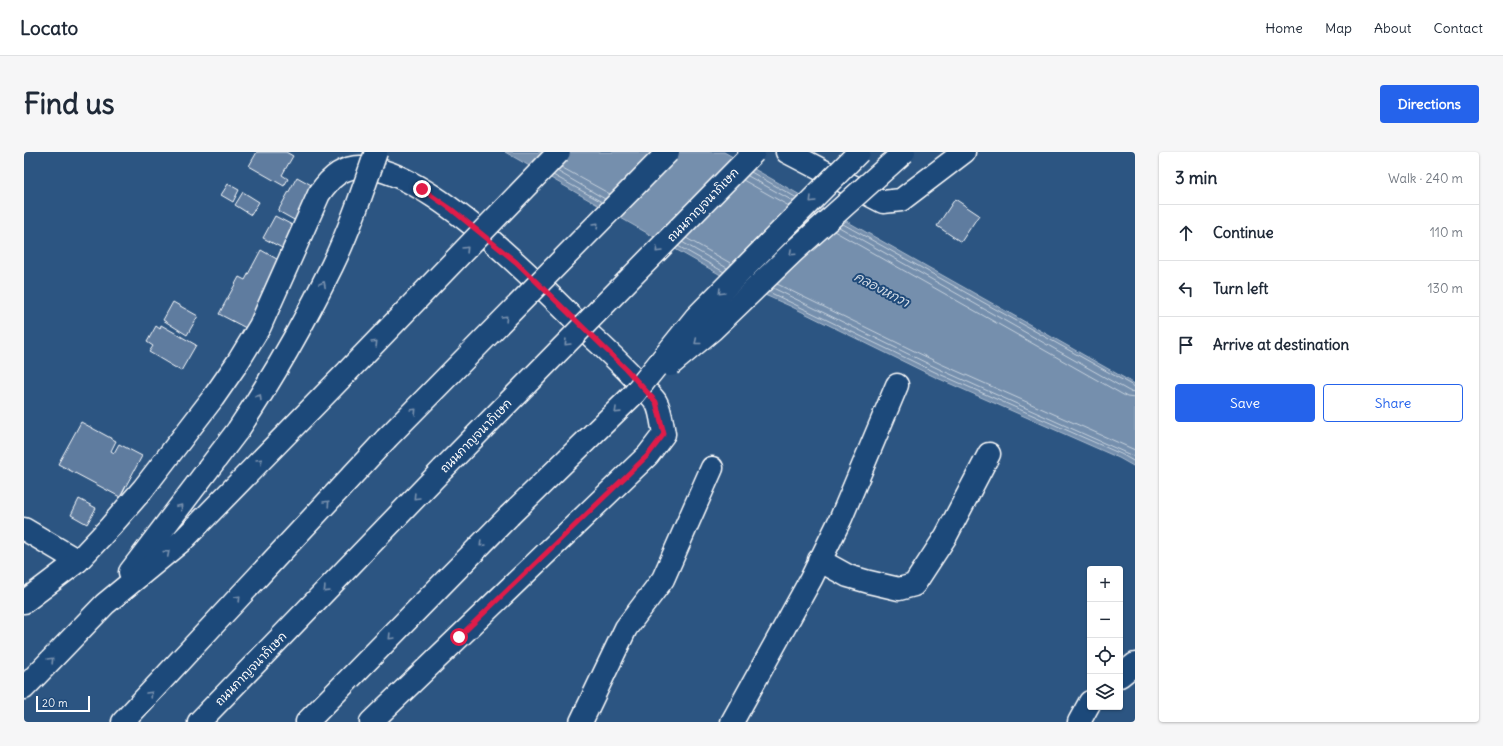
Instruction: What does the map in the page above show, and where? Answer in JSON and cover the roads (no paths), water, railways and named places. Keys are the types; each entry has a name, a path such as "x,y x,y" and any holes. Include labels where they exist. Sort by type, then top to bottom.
{"main road":[{"path":"24,688 105,604 238,430 279,366 332,265 356,208 376,152"},
{"path":"105,604 184,539 559,152"},
{"path":"123,722 386,439 668,152"},
{"name":"ถนนกาญจนาภิเษก","path":"199,722 754,152"},
{"path":"787,152 883,202 900,200 964,152"},
{"path":"634,394 696,318 859,152"},
{"path":"307,722 509,516 634,394 712,330 793,252 904,152"},
{"path":"24,602 78,561 110,527 143,489 213,398 238,362 260,326 319,194 329,179 341,171 362,166 390,173 422,189 451,209 516,262 626,369 656,402 664,434 642,461 370,722"},
{"path":"732,722 810,579 841,518 896,386"},
{"path":"820,560 848,576 869,582 898,589 914,584 946,536 989,454"},
{"path":"581,722 626,628 663,579 712,468"},
{"path":"24,529 78,561"},
{"path":"1122,674 1135,664"},
{"path":"1079,722 1087,707"}],"water":[{"name":"คลองหกวา","path":"505,152 724,152 1135,384 1135,467 1119,458 935,377 790,306 726,278"}]}
